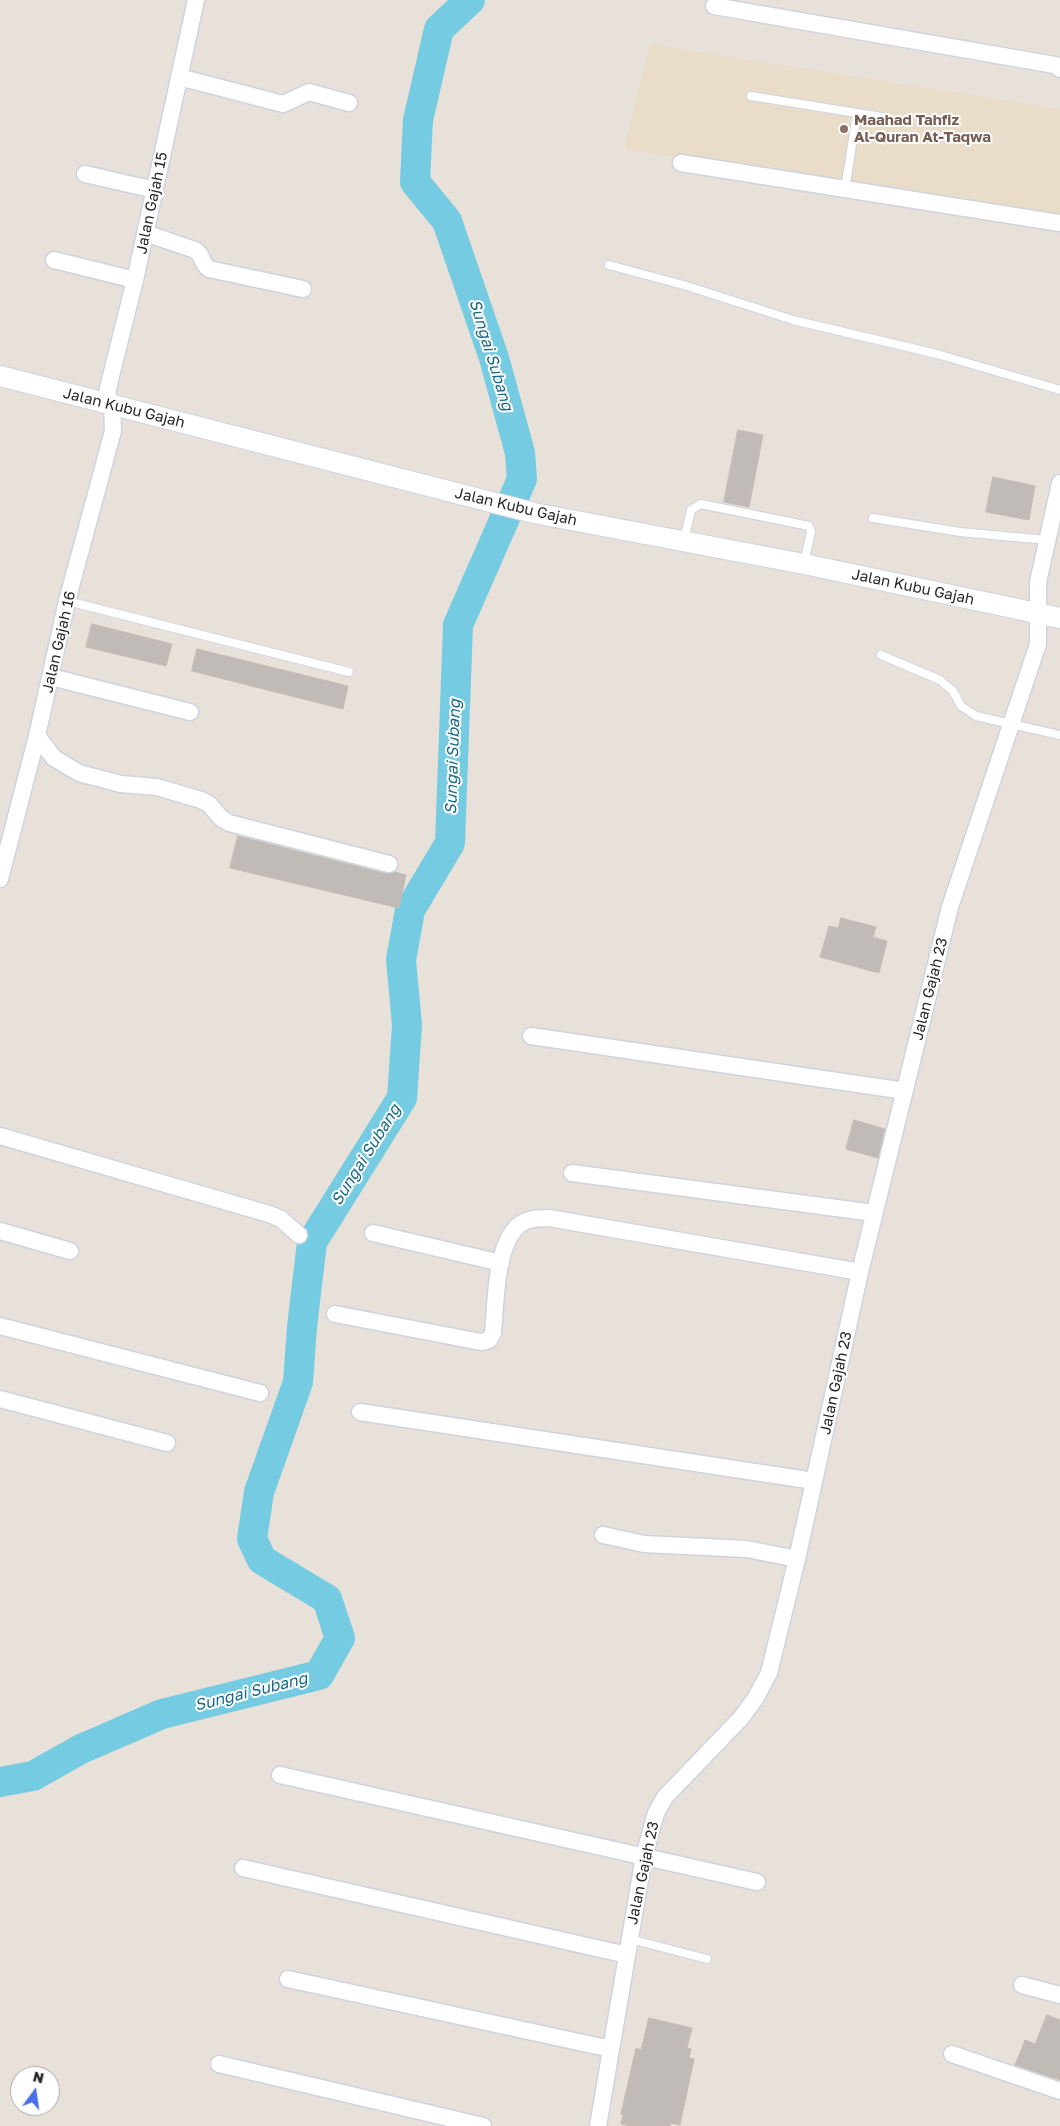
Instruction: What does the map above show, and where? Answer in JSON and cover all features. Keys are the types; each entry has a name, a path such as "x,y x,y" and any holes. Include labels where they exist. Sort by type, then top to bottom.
{"street":[{"name":"Jalan Gajah 15","path":"112,405 107,394 109,384 135,280 196,0"},
{"path":"714,6 1055,65 1060,69"},
{"path":"179,77 283,104 309,92 349,104"},
{"path":"681,163 1060,222"},
{"path":"85,174 155,190"},
{"path":"145,233 198,251 204,264 209,268 303,289"},
{"path":"54,260 135,280"},
{"name":"Jalan Kubu Gajah","path":"0,376 534,513 804,564 1060,618"},
{"name":"Jalan Gajah 16","path":"0,879 51,678 67,601 113,431 112,405"},
{"name":"Jalan Gajah 23","path":"598,2126 644,1856 656,1812 665,1797 706,1756 755,1699 769,1673 797,1559 860,1272 950,907 1038,644 1038,582 1060,483"},
{"path":"51,678 190,712"},
{"path":"37,736 54,758 79,773 120,784 157,787 201,800 229,823 389,864"},
{"path":"531,1036 904,1091"},
{"path":"0,1136 269,1214 281,1219 300,1235"},
{"path":"572,1173 874,1213"},
{"path":"335,1314 485,1342 492,1337 493,1333 500,1263 510,1235 520,1224 534,1218 549,1218 860,1272"},
{"path":"0,1231 70,1251"},
{"path":"373,1233 500,1263"},
{"path":"0,1326 260,1393"},
{"path":"0,1399 167,1443"},
{"path":"360,1412 814,1481"},
{"path":"603,1535 644,1544 747,1549 797,1559"},
{"path":"280,1775 757,1882"},
{"path":"243,1868 629,1947"},
{"path":"288,1979 611,2049"},
{"path":"1022,1985 1060,1995"},
{"path":"952,2054 1060,2091"},
{"path":"219,2064 483,2126"}],"lane":[{"path":"751,96 882,117"},
{"path":"846,189 857,113"},
{"path":"609,265 687,286 793,320 937,354 1060,390"},
{"path":"683,542 691,510 701,504 809,526 811,532 804,564"},
{"path":"873,518 960,532 1047,540"},
{"path":"67,601 349,672"},
{"path":"881,655 940,680 953,691 961,706 976,716 1060,735"},
{"path":"629,1947 707,1959"}],"shaded area":[{"name":"Maahad Tahfiz Al-Quran At-Taqwa","path":"650,44 1060,109 1060,217 624,149"}],"building":[{"path":"738,430 763,435 749,507 724,502"},
{"path":"993,477 1035,486 1029,520 986,512"},
{"path":"92,624 172,644 166,666 86,647"},
{"path":"197,649 348,686 343,709 192,671"},
{"path":"238,836 387,874 395,872 406,875 399,908 230,868"},
{"path":"841,918 876,927 873,937 887,941 879,973 820,957 829,926 838,928"},
{"path":"854,1120 885,1129 878,1158 846,1149"},
{"path":"1047,2015 1060,2020 1060,2080 1015,2065 1025,2040 1035,2044"},
{"path":"649,2018 692,2028 687,2048 691,2049 689,2058 694,2059 680,2125 670,2123 670,2126 631,2126 621,2124 623,2115 621,2114 636,2048 641,2050"}],"waterway":[{"name":"Sungai Subang","path":"0,1782 33,1776 81,1749 162,1714 319,1675 340,1638 327,1599 262,1560 252,1539 259,1492 298,1382 312,1242 402,1098 407,1025 401,960 410,910 450,843 458,625 522,479 520,453 494,358 447,221 415,182 418,120 439,29 470,0"}],"place":[{"name":"Maahad Tahfiz Al-Quran At-Taqwa","path":"844,129"}]}
